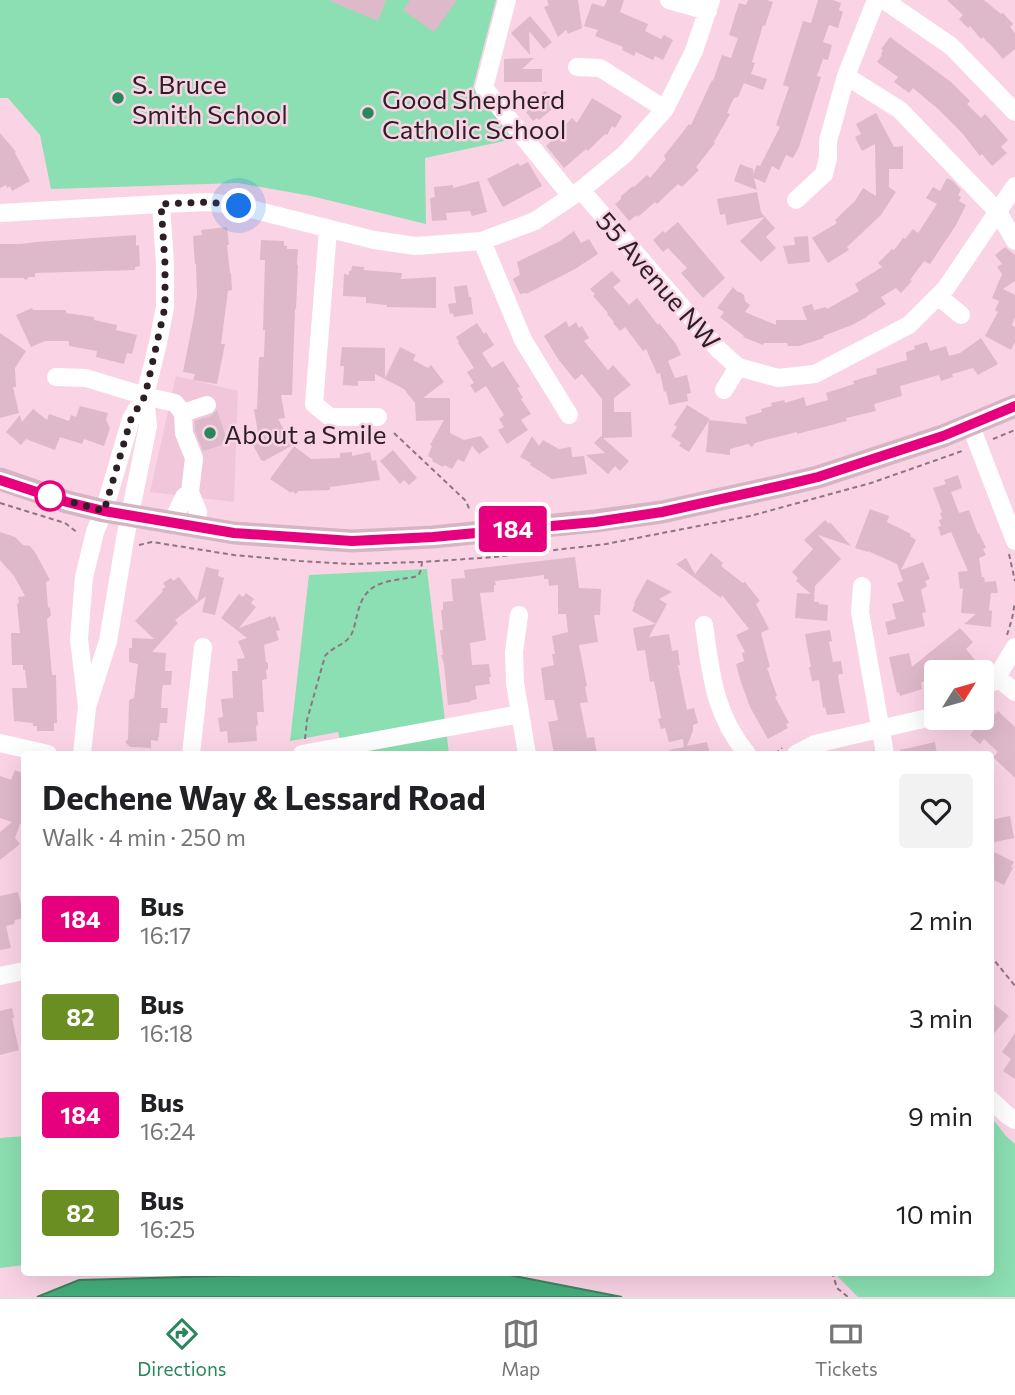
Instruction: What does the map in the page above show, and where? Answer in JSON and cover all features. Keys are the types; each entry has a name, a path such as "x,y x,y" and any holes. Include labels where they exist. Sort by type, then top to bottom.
{"main road":[{"path":"0,480 67,502 130,517 234,533 352,541 433,537 595,522 662,512 806,480 943,436 1015,406"}],"street":[{"name":"55 Avenue NW","path":"507,0 484,88 576,193 738,368"},
{"path":"0,213 208,202 239,206 373,240 416,246 482,242 535,220 576,193 625,154 665,109 694,51 709,5 669,0"},
{"path":"796,200 824,174 828,141 846,76 876,0"},
{"path":"884,0 951,46 1015,112"},
{"path":"577,67 600,68 665,109"},
{"path":"846,76 900,110 998,212 1015,241"},
{"path":"724,390 738,368 778,378 815,374 909,325 946,288 1015,186"},
{"path":"82,751 87,707 107,641 148,426 145,396 165,307 161,204"},
{"path":"328,230 314,404 330,417 378,417"},
{"path":"482,242 523,340 569,415"},
{"path":"938,296 961,315"},
{"path":"56,377 86,378 175,403 183,413 184,433 194,458 190,492 198,512 196,527"},
{"path":"87,707 79,639 84,577 95,531 104,511 131,419 145,396"},
{"path":"183,413 207,405"},
{"path":"970,424 1015,541"},
{"path":"171,524 184,497 190,492"},
{"path":"862,586 860,612 884,751"},
{"path":"519,615 514,667 526,751"},
{"path":"704,625 712,685 717,701 733,735 745,751"},
{"path":"191,751 203,646"},
{"path":"994,680 1015,647"},
{"path":"997,677 1015,692"},
{"path":"303,747 520,714"},
{"path":"802,751 815,744 924,719"},
{"path":"0,743 35,751"},
{"path":"0,976 21,972"},
{"path":"994,1103 1015,1120"}],"path":[{"path":"989,440 1015,430"},
{"path":"394,433 466,501 470,511"},
{"path":"0,503 65,523 78,533 82,531"},
{"path":"303,747 307,720 325,656 350,637 365,594 384,582 418,576 421,574 422,562"},
{"path":"994,960 1015,986"},
{"path":"833,1276 837,1288 848,1297"}],"shaded area":[{"path":"0,0 496,0 473,87 513,139 425,158 426,224 311,196 238,183 51,189 40,135 8,98 0,98"},
{"path":"176,376 238,391 234,502 150,492"},
{"path":"427,569 449,751 342,751 338,732 290,741 309,575"},
{"path":"994,1121 1015,1144 1015,1297 858,1297 837,1276 994,1276"},
{"path":"21,1136 21,1265 0,1268 0,1138"},
{"path":"221,1276 514,1276 622,1297 37,1297 79,1280"}],"building":[{"path":"328,0 386,0 378,21"},
{"path":"410,0 457,0 434,32 403,10"},
{"path":"547,0 578,0 582,28 568,34 566,30 558,37 544,7 549,5"},
{"path":"607,0 624,0 620,12 648,24 645,31 661,39 664,35 673,40 663,60 655,56 653,60 636,52 634,56 622,50 623,47 595,36 598,30 584,26 592,3 604,7"},
{"path":"748,0 773,2 752,62 755,63 751,74 767,79 763,90 744,83 738,97 734,98 727,113 730,114 715,143 696,167 699,170 682,187 678,184 657,204 655,202 629,221 615,204 647,175 650,178 666,159 664,156 689,124 691,125 713,81 722,55 731,58 738,38 729,35 739,3 746,5"},
{"path":"818,0 841,3 839,10 843,12 838,28 829,25 823,42 832,45 828,60 823,59 817,76 821,77 793,158 786,155 779,170 772,166 765,183 754,178 757,190 734,181 740,164 753,169 753,174 757,165 760,166 780,127 776,125 789,87 783,85 803,21 811,23"},
{"path":"947,0 984,0 1003,13 1013,24 1010,27 1015,33 1015,49 1003,59 983,37 981,39 970,26 968,28 959,19 963,15"},
{"path":"530,16 552,42 544,49 529,31 530,55 511,33"},
{"path":"890,37 951,82 970,101 967,104 981,118 985,114 1008,140 1001,147 1007,153 992,166 938,109 913,88 909,93 894,82 898,77 877,62 882,55 881,49"},
{"path":"534,58 522,69 542,69 542,82 504,82 504,59"},
{"path":"545,91 556,106 539,120 537,118 533,121 526,112 530,109 527,105"},
{"path":"592,98 622,116 615,128 612,126 607,135 564,168 546,146 572,118 577,123"},
{"path":"876,113 894,147 903,146 903,169 889,169 889,187 896,192 881,215 847,247 849,250 828,263 812,238 837,223 835,220 855,201 863,188 876,196 875,144 862,151 855,137 861,134 856,124"},
{"path":"0,133 16,152 30,181 12,191 10,186 7,188 6,185 0,188"},
{"path":"528,162 542,186 503,207 487,179 518,163 520,166"},
{"path":"947,178 961,190 959,201 966,205 956,225 930,264 924,261 901,293 896,288 881,297 886,304 867,317 823,336 824,338 799,346 788,346 787,343 763,345 743,337 720,317 724,312 717,308 733,287 744,295 745,301 750,305 745,312 776,325 776,320 807,320 802,307 812,304 814,310 827,309 859,291 855,284 882,267 878,263 913,229 918,233 937,204 926,198 933,187 940,191"},
{"path":"479,181 487,212 472,216 470,211 446,213 447,220 432,221 430,198 435,197 434,187 453,185 453,188"},
{"path":"757,192 761,212 765,217 727,225 725,214 720,215 717,199"},
{"path":"765,217 775,228 766,237 776,248 761,262 740,241"},
{"path":"678,222 725,278 703,298 681,273 687,268 668,248 663,252 653,240"},
{"path":"227,227 232,290 228,291 221,344 225,344 217,384 193,380 195,374 183,372 197,296 193,236 202,235 201,230"},
{"path":"574,231 581,243 589,239 598,254 575,269 526,294 520,294 513,279 520,275 517,262"},
{"path":"136,235 140,266 135,267 135,270 35,273 35,277 26,280 0,278 0,244"},
{"path":"808,236 810,262 788,264 783,246 795,245 794,237"},
{"path":"261,240 284,241 287,249 298,249 292,395 281,395 285,418 278,419 293,445 264,461 252,443 259,439 254,409 257,409 259,357 264,357 265,260 260,260"},
{"path":"1005,247 1015,255 1015,281 1003,289 1015,295 1015,317 1012,325 1015,327 1015,342 1011,350 985,336 998,312 995,310 999,301 992,298 1002,274 997,267 1002,264 995,255"},
{"path":"352,266 364,267 364,270 402,273 401,279 436,277 436,308 387,307 366,303 366,297 343,296 344,274 349,275"},
{"path":"612,271 621,281 613,287 629,305 637,298 676,344 681,355 668,361 675,378 687,375 691,393 687,394 688,401 669,405 660,373 657,374 646,349 643,351 625,327 620,331 593,296 595,294 590,289"},
{"path":"467,285 473,314 454,317 453,313 450,314 448,304 456,303 454,287"},
{"path":"32,308 66,310 66,313 94,317 94,320 117,325 116,330 137,335 132,354 127,353 124,364 96,357 97,351 69,346 69,341 45,341 31,347 16,315"},
{"path":"566,321 569,327 576,322 579,328 582,326 589,338 584,341 608,370 613,365 631,385 614,398 614,412 631,412 632,437 603,438 629,461 620,471 615,466 608,474 586,455 605,453 594,443 602,437 602,399 582,374 575,380 544,336"},
{"path":"477,323 494,345 482,353 492,368 503,361 520,387 517,388 523,398 521,399 531,414 521,420 528,430 507,444 498,430 504,427 499,419 504,415 486,386 475,393 470,385 474,383 467,372 474,368 456,337"},
{"path":"0,333 26,351 15,368 16,387 13,387 19,413 0,418"},
{"path":"981,338 998,364 978,375 973,368 952,374 953,377 941,381 939,375 900,386 902,396 874,404 876,411 846,418 847,421 769,439 755,443 752,447 748,444 730,449 730,455 706,452 709,420 747,424 745,417 762,412 761,409 772,406 771,403 784,400 785,403 804,397 806,406 828,400 826,393 877,374 876,369 907,360 906,352 915,349 914,346 927,342 930,351 946,346 949,356 960,353"},
{"path":"342,347 385,348 385,378 400,347 416,355 413,360 428,368 431,365 444,382 423,398 450,398 450,433 464,440 481,436 489,447 479,454 472,446 464,462 458,459 452,469 432,461 428,456 432,446 430,445 444,420 416,421 415,403 404,389 375,374 375,381 358,381 358,386 343,385 344,366 340,366"},
{"path":"687,405 710,419 689,452 679,446 681,443 671,436 677,427 674,425"},
{"path":"80,406 108,413 106,420 110,428 104,446 84,439 82,444 60,437 55,450 26,439 21,445 6,432 20,415 22,422 33,409 47,420 49,414 69,421 71,415 76,417"},
{"name":"About a Smile","path":"217,410 228,443 203,451 195,431 195,421 211,416"},
{"path":"532,436 539,446 543,440 559,449 571,447 572,457 584,456 587,474 552,479 530,465 531,463 520,457"},
{"path":"294,446 311,459 340,458 340,453 352,452 352,456 370,452 372,461 376,460 380,480 330,487 330,490 291,493 270,479"},
{"path":"393,450 417,478 409,485 404,480 400,484 380,461"},
{"path":"958,475 962,488 951,492 959,513 969,510 986,548 983,549 986,555 979,558 982,577 985,582 996,581 998,593 991,593 989,610 992,611 991,627 964,624 976,614 961,613 963,588 960,589 958,572 968,571 951,532 941,536 938,527 941,526 939,520 942,519 942,512 933,488 946,484 944,480"},
{"path":"870,509 889,516 887,522 911,534 916,540 901,570 923,562 930,579 925,581 927,586 921,590 926,612 922,613 925,626 888,635 885,622 896,619 892,604 904,601 897,583 903,581 897,564 855,548"},
{"path":"825,520 829,524 830,522 851,546 818,535 841,559 815,586 814,602 828,605 827,621 795,618 797,593 811,594 796,581 798,578 792,572 813,549 804,540"},
{"path":"0,532 30,546 50,580 46,582 51,615 47,619 52,675 56,675 57,723 54,723 54,731 37,731 37,726 33,726 33,723 14,721 12,688 27,688 23,665 12,665 11,633 20,633 17,604 18,597 25,596 14,576 0,560"},
{"path":"711,553 723,563 721,566 745,582 760,601 756,604 769,629 761,633 770,667 767,668 777,696 775,697 789,723 786,724 788,728 768,739 750,707 736,664 744,661 742,653 745,652 736,635 749,629 722,595 721,598 676,564 686,558 695,574"},
{"path":"575,557 579,588 601,589 600,615 594,615 598,642 579,645 588,702 580,703 587,738 594,737 596,751 553,751 548,722 558,720 554,700 545,700 541,668 554,665 552,636 568,632 566,614 558,614 558,585 549,586 544,575 495,581 494,592 480,593 486,640 470,643 472,665 489,664 490,684 475,686 477,699 448,705 441,655 441,610 443,602 453,601 451,579 465,578 464,570"},
{"path":"206,567 219,570 218,576 224,578 215,615 202,612 206,596 175,620 178,623 152,652 166,653 165,671 172,671 171,685 163,685 162,689 161,708 168,708 167,723 160,723 158,741 151,740 151,748 130,747 125,742 128,739 129,700 134,698 138,664 129,662 129,648 132,648 132,638 154,639 135,621 166,587 163,583 171,578 173,581 179,577 197,601"},
{"path":"647,579 672,592 659,599 667,604 656,624 632,611"},
{"path":"246,593 254,599 251,603 256,607 239,628 275,616 280,630 276,631 279,640 264,645 268,669 267,679 262,680 264,712 257,712 257,741 228,743 227,731 220,732 218,718 223,717 221,699 233,698 232,671 238,671 237,659 245,658 238,641 247,638 221,618 239,594 243,597"},
{"path":"656,624 649,637 669,634 672,651 678,650 678,665 687,710 694,708 698,723 693,725 687,746 707,742 709,751 669,751 684,747 683,739 669,742 665,728 661,729 654,681 650,682 645,650 637,651 633,628"},
{"path":"960,628 973,642 966,649 975,660 924,660 922,689 900,696 889,657 909,653 912,667"},
{"path":"830,630 832,641 829,642 833,662 841,661 843,674 838,677 845,713 827,715 825,707 823,708 819,680 812,681 805,634"},
{"path":"998,711 1015,727 1015,778 994,758 998,752 984,739 980,744 970,735 974,730 994,730 994,715"},
{"path":"935,742 936,751 900,751"},
{"path":"15,770 21,773 21,823 15,838 20,844 0,860 0,832 12,822 0,818 0,776 11,780"},
{"path":"1010,816 1014,838 994,842 994,819"},
{"path":"994,852 1014,862 1004,885 994,880"},
{"path":"18,892 21,918 6,926 11,948 0,950 0,896"},
{"path":"994,1004 1009,1016 994,1033"},
{"path":"12,1008 19,1050 0,1055 0,1011"},
{"path":"1015,1033 1015,1079 1003,1071 1011,1059 1002,1052"}],"bus line":[{"name":"184","path":"0,480 67,502 130,517 234,533 352,541 433,537 595,522 662,512 780,486 818,477 943,436 1015,406"}],"place":[{"name":"S. Bruce Smith School","path":"118,98"},
{"name":"Good Shepherd Catholic School","path":"368,113"},
{"name":"About a Smile","path":"210,433"}],"route":[{"path":"50,496 104,511 131,419 145,396 165,307 161,204 208,202 239,206"}]}
